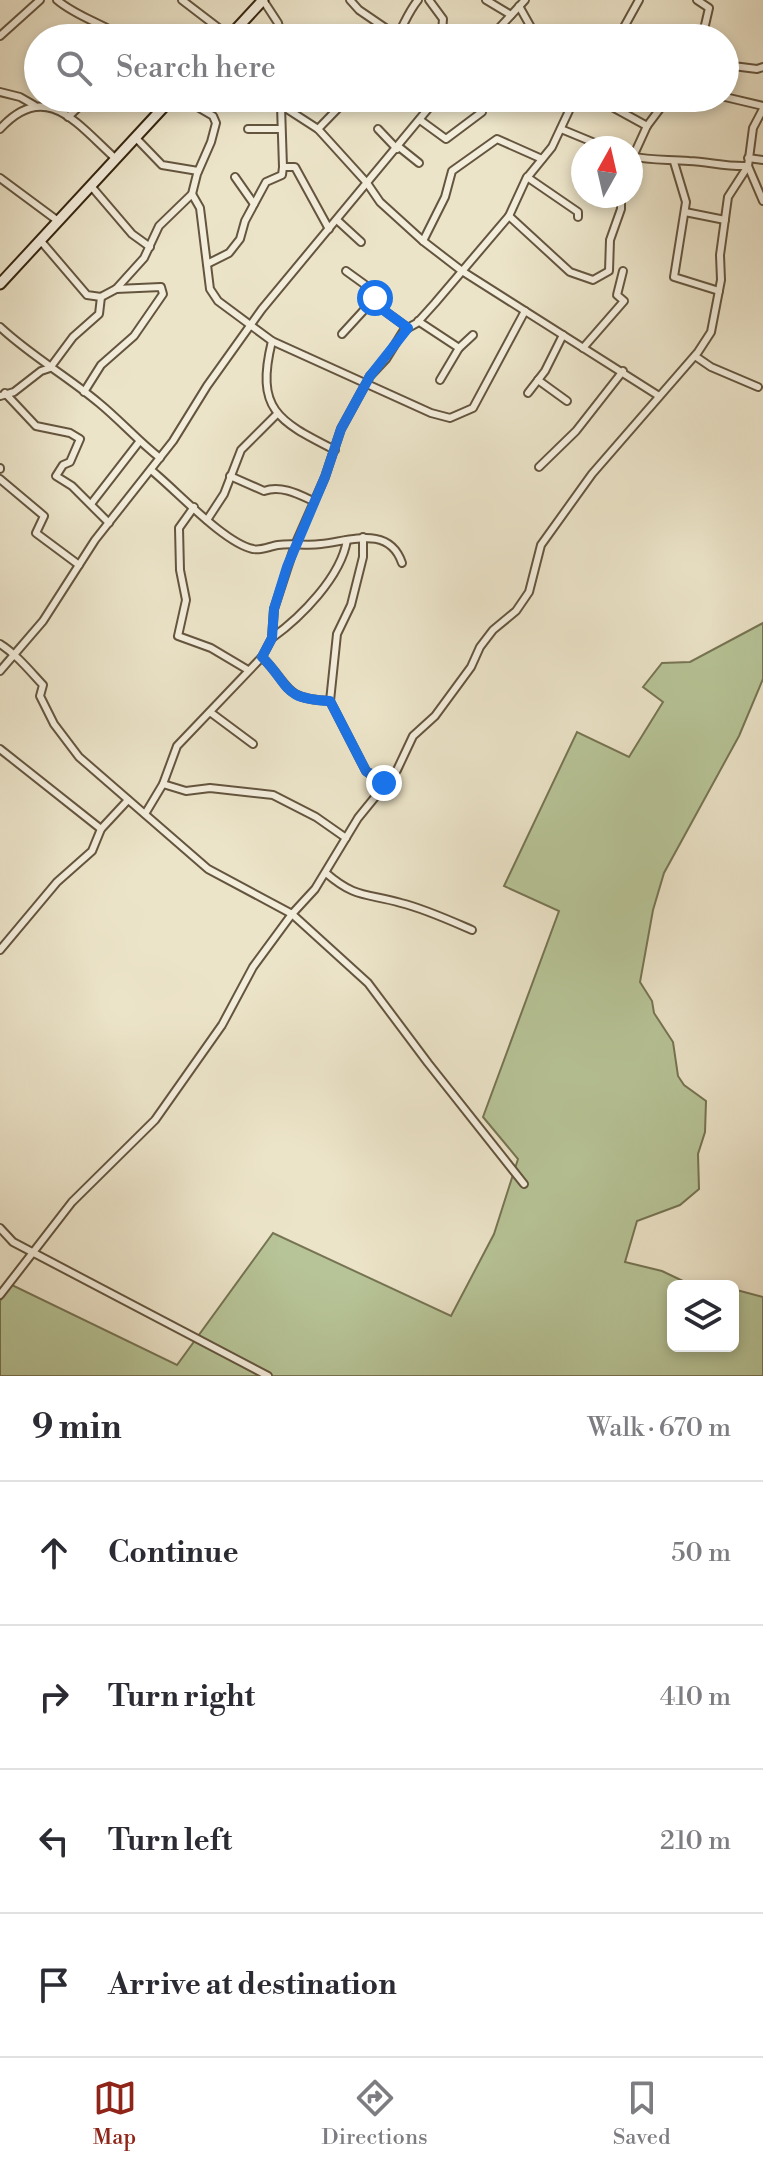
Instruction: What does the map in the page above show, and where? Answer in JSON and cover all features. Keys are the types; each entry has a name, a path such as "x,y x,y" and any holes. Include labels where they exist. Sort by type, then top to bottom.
{"main road":[{"path":"240,24 263,0"},
{"path":"0,284 159,112"}],"street":[{"path":"0,36 40,0"},
{"path":"57,0 98,24"},
{"path":"182,0 212,24"},
{"path":"263,0 278,24"},
{"path":"350,0 379,24"},
{"path":"405,24 408,12 418,0"},
{"path":"429,0 443,19 443,24"},
{"path":"486,0 511,15"},
{"path":"503,24 525,0"},
{"path":"626,24 639,0"},
{"path":"697,0 709,8 705,24"},
{"path":"519,6 529,24"},
{"path":"739,67 763,67"},
{"path":"0,92 24,99"},
{"path":"0,1295 32,1251 94,1178 155,1120 222,1025 253,967 326,873 358,818 397,770 413,736 435,716 471,667 480,647 493,630 516,611 529,592 541,545 592,474 695,356 711,332 719,291 728,197 748,162 753,128 763,108 739,101"},
{"path":"0,129 24,111"},
{"path":"62,112 116,159"},
{"path":"68,117 73,112"},
{"path":"40,240 87,295 101,297 116,289 144,258 159,226 192,194 216,123 213,116 206,112"},
{"path":"207,264 229,253 240,239 245,221 266,182 282,175 281,112"},
{"path":"291,112 318,129 380,202 423,241 462,271 659,396"},
{"path":"318,129 334,112"},
{"path":"0,671 43,621 79,565 160,458 213,376 262,309 426,112"},
{"path":"420,120 446,139 482,112"},
{"path":"145,814 163,784 177,746 262,657 272,638 274,609 295,545 341,429 366,384 408,328 418,321 509,216 527,177 542,159 569,112"},
{"path":"622,112 647,126"},
{"path":"642,136 658,112"},
{"path":"248,129 280,129"},
{"path":"378,129 419,163"},
{"path":"561,129 578,136"},
{"path":"135,137 162,165 198,171"},
{"path":"423,241 450,184 452,171 463,161 497,139 542,159"},
{"path":"643,159 686,160 723,167 763,160"},
{"path":"674,162 684,192 685,212 674,277 719,291"},
{"path":"748,162 763,201"},
{"path":"283,167 295,167 329,229"},
{"path":"235,177 254,204"},
{"path":"527,177 568,204 578,212 578,217"},
{"path":"0,178 58,221"},
{"path":"91,186 132,234 150,247"},
{"path":"192,194 200,208 210,289 218,301 272,341 431,413 450,418 473,408 525,311"},
{"path":"609,271 610,240 621,208"},
{"path":"685,212 725,220"},
{"path":"509,216 570,272 593,280 609,271 625,271 617,295 624,301 583,348"},
{"path":"337,220 361,242"},
{"path":"346,271 364,284 382,309 408,328"},
{"path":"84,392 101,365 134,336 163,294 161,287 116,289"},
{"path":"3,394 14,392 41,371 50,368 73,337 99,314 101,297"},
{"path":"342,334 375,298"},
{"path":"418,321 459,348"},
{"path":"0,327 100,404 160,458"},
{"path":"440,380 459,348 473,335"},
{"path":"528,393 563,335"},
{"path":"272,341 266,394 277,414 293,429 335,450"},
{"path":"695,356 711,367 758,387"},
{"path":"539,467 576,431 623,371"},
{"path":"538,380 567,401"},
{"path":"3,394 36,426 70,433 80,439 70,462 63,465 56,476 109,523"},
{"path":"207,520 224,494 241,450 277,414"},
{"path":"91,504 139,442"},
{"path":"151,470 207,520 233,540 255,550 321,545 363,537 378,539 392,546 402,563"},
{"path":"230,476 264,491 291,491 313,501"},
{"path":"0,479 44,516 36,533 79,565"},
{"path":"194,507 179,528 180,570 186,600 178,636 211,648 248,670"},
{"path":"363,537 363,557 351,605 337,634 330,701 366,771 384,783"},
{"path":"272,638 311,603 335,569 347,540"},
{"path":"0,644 15,654 18,661 43,685 40,696 54,724 79,757 208,869 292,914 368,983 524,1184"},
{"path":"262,657 292,694 310,700 330,701"},
{"path":"210,712 253,744"},
{"path":"0,749 101,829"},
{"path":"163,784 186,791 210,788 273,795 316,817 346,838"},
{"path":"0,950 57,882 92,851 101,829 128,800"},
{"path":"326,873 368,898 402,903 472,930"},
{"path":"0,1228 13,1242 268,1376"}],"green space":[{"path":"763,623 763,679 739,736 664,873 653,910 640,982 652,1001 654,1013 673,1042 678,1076 684,1085 706,1101 705,1132 698,1154 699,1189 680,1205 637,1221 625,1262 662,1271 681,1280 667,1280 667,1352 739,1352 739,1291 763,1297 763,1376 0,1376 0,1301 12,1285 177,1365 273,1233 451,1316 494,1234 518,1159 483,1117 559,911 504,886 577,732 629,757 663,702 643,687 662,663 690,662"}],"route":[{"path":"375,298 382,309 408,328 370,376 341,429 325,477 287,567 274,609 272,638 262,657 292,694 310,700 330,701 366,771 384,783"}]}
